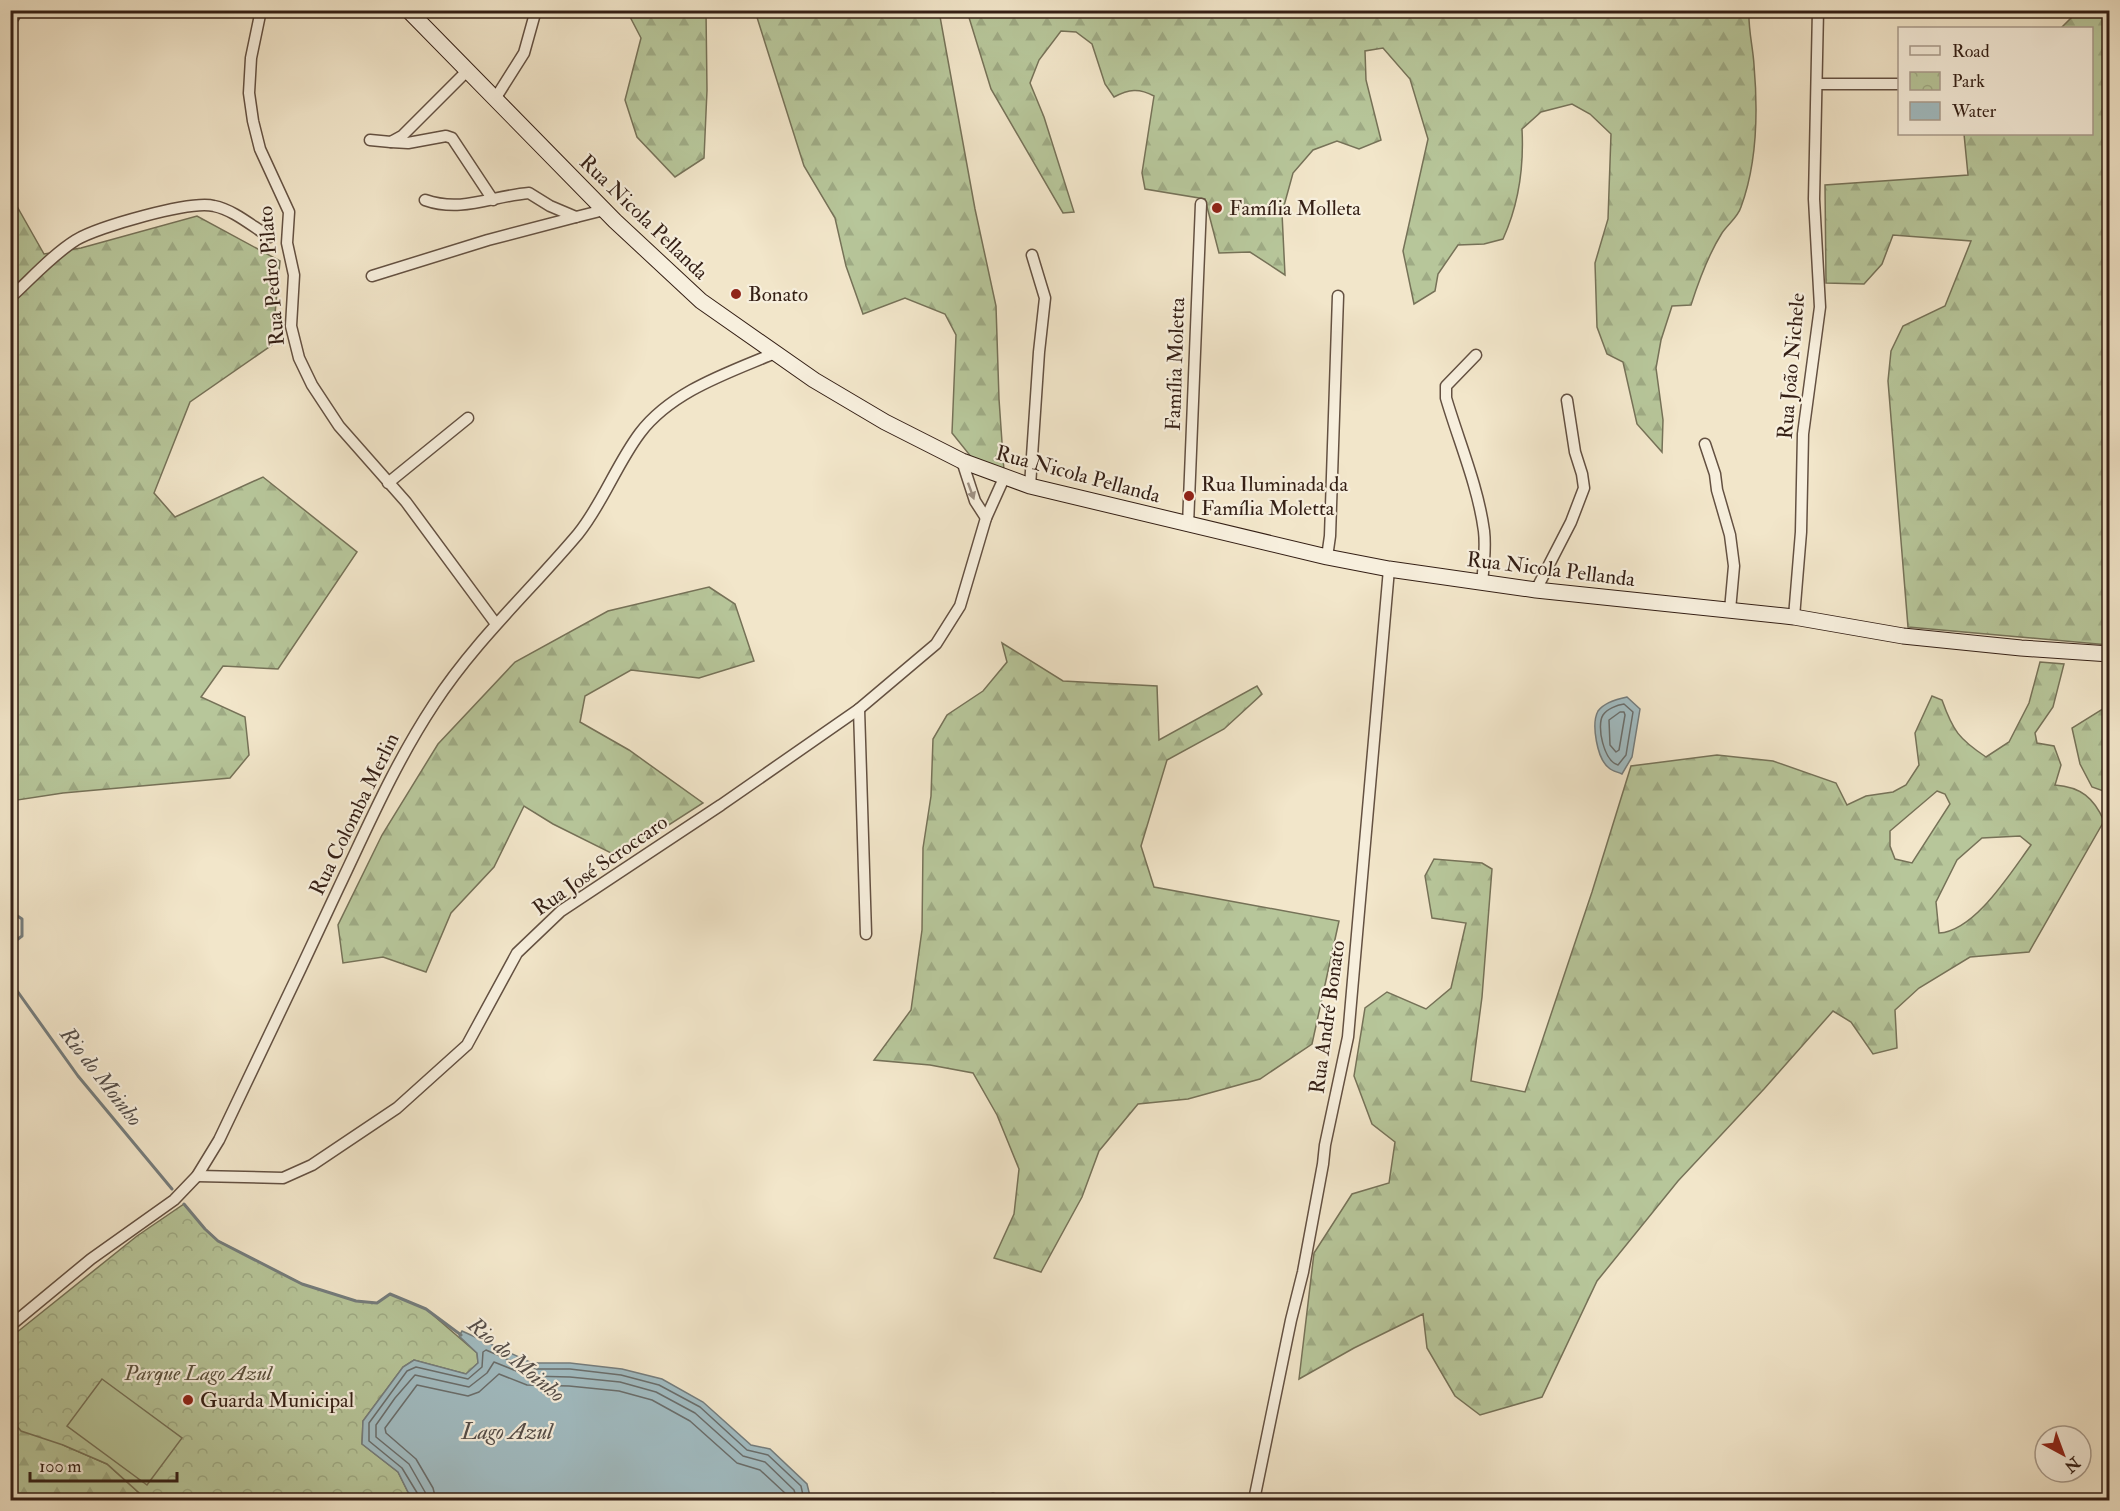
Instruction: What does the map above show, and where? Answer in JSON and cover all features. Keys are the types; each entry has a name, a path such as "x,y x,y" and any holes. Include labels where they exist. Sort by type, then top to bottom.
{"main road":[{"name":"Rua Nicola Pellanda","path":"408,10 604,210 701,301 814,380 885,422 962,461 1004,478 1188,525 1327,557 1389,568 1536,590 1794,617 1903,636 2109,654"}],"street":[{"name":"Rua Pedro Pilato","path":"261,10 251,58 249,93 260,149 289,212 288,243 294,275 292,337 304,369 321,400 349,438 406,502 496,624"},
{"path":"495,99 524,53 536,10"},
{"name":"Rua João Nichele","path":"1794,617 1801,532 1803,434 1820,307 1814,199 1818,10"},
{"path":"391,142 413,126 467,70"},
{"path":"1816,84 1898,84"},
{"path":"370,140 408,143 446,136 452,138 493,200"},
{"path":"425,200 441,205 456,206 529,194 576,217"},
{"path":"10,298 60,252 78,239 178,208 204,204 224,209 270,237"},
{"name":"Família Moletta","path":"1188,525 1201,204"},
{"path":"372,276 488,240 604,210"},
{"path":"1030,486 1045,298 1032,255"},
{"path":"1327,557 1330,536 1338,296"},
{"name":"Rua Colomba Merlin","path":"10,1326 91,1258 174,1200 197,1176 224,1130 390,780 435,703 467,658 598,507 639,434 658,413 698,387 775,353"},
{"path":"1476,355 1446,386 1446,398 1474,487 1484,531 1485,560 1482,582"},
{"path":"1536,590 1571,522 1584,488 1575,452 1567,400"},
{"path":"388,483 468,418"},
{"path":"1705,444 1730,535 1734,566 1730,610"},
{"path":"962,461 975,501 986,519"},
{"name":"Rua José Scroccaro","path":"197,1176 283,1178 312,1165 397,1108 467,1045 517,952 561,911 721,805 859,709 936,644 960,606 986,519 1004,478"},
{"name":"Rua André Bonato","path":"1254,1500 1303,1272 1325,1144 1348,1037 1389,568"},
{"path":"859,709 866,934"}],"green space":[{"path":"627,11 706,11 707,90 704,158 675,177 637,137 625,100 641,38"},
{"path":"755,11 939,11 975,209 996,306 1004,471 972,458 952,433 956,335 945,314 905,298 863,314 846,266 835,218 804,166"},
{"path":"967,11 1749,11 1756,101 1755,137 1750,173 1740,211 1712,250 1691,305 1672,306 1661,340 1656,368 1663,420 1662,452 1637,424 1623,362 1607,354 1597,327 1595,263 1608,219 1611,134 1590,114 1572,104 1541,112 1522,129 1522,157 1517,199 1503,239 1484,244 1458,245 1438,274 1435,291 1414,304 1403,251 1428,139 1410,79 1383,48 1365,51 1366,80 1381,140 1359,149 1337,141 1313,150 1293,173 1282,213 1285,275 1250,252 1219,253 1205,199 1145,189 1142,173 1154,96 1134,90 1114,97 1105,84 1092,44 1076,32 1061,31 1039,60 1030,83 1044,117 1074,212 1063,213 991,89"},
{"path":"2074,11 2109,11 2109,645 1908,627 1888,381 1891,351 1903,326 1945,306 1971,241 1893,235 1882,264 1864,284 1826,283 1825,185 1968,175 1964,135 2093,135 2093,27 2062,27 2075,14"},
{"path":"10,194 44,254 81,248 197,216 280,261 272,345 190,402 154,493 175,517 263,477 357,552 278,669 223,666 201,697 245,717 249,755 230,778 63,793 11,801"},
{"path":"709,587 735,604 754,661 699,678 631,670 585,696 580,722 629,750 703,803 619,857 553,824 524,806 494,867 451,913 426,972 383,957 343,963 338,925 382,835 438,744 515,662 608,611"},
{"path":"1002,643 1063,681 1157,686 1159,740 1257,686 1262,694 1224,729 1167,760 1141,846 1154,887 1339,921 1312,1044 1260,1079 1188,1099 1138,1104 1099,1151 1082,1197 1041,1272 994,1258 1014,1214 1019,1169 997,1115 973,1073 930,1065 874,1060 911,1010 922,930 923,848 931,796 933,739 947,715 983,691 1007,662"},
{"path":"2040,662 2064,664 2053,707 2035,733 2037,743 2054,746 2061,765 2055,785 2072,788 2086,795 2096,806 2104,821 2029,952 1970,957 1919,988 1895,1010 1897,1048 1873,1054 1851,1022 1833,1011 1678,1181 1597,1281 1542,1397 1480,1415 1455,1396 1427,1348 1423,1314 1354,1348 1299,1379 1314,1253 1352,1194 1389,1183 1395,1142 1372,1124 1354,1076 1365,1008 1387,992 1426,1009 1451,988 1466,923 1432,918 1425,876 1434,859 1482,863 1492,869 1482,997 1471,1081 1525,1092 1592,892 1631,766 1717,755 1773,761 1836,783 1847,805 1866,796 1893,792 1906,785 1919,765 1915,733 1932,696 1942,700 1954,727 1963,739 1986,757 2009,742 2029,703","holes":["1937,791 1945,794 1950,804 1912,863 1895,859 1890,846 1890,831","2020,836 2031,845 2003,884 1966,922 1952,930 1939,933 1936,902 1957,860 1982,838"]},
{"path":"2109,705 2109,793 2092,787 2080,764 2072,728"},
{"name":"Parque Lago Azul","path":"184,1204 218,1241 302,1284 356,1301 377,1303 390,1294 426,1309 477,1353 478,1363 466,1374 414,1360 403,1367 363,1421 362,1444 398,1472 408,1492 416,1500 147,1500 107,1464 63,1445 21,1431 11,1419 11,1337 137,1236"},
{"path":"11,1344 63,1445 107,1464 147,1500 11,1500"},
{"path":"102,1379 182,1438 147,1485 67,1426"}],"water":[{"path":"1627,697 1640,709 1632,757 1622,774 1610,769 1601,757 1596,741 1595,724 1601,708"},
{"name":"Lago Azul","path":"462,1331 532,1363 570,1363 622,1369 662,1379 703,1402 751,1445 770,1449 807,1484 811,1500 416,1500 408,1492 398,1472 362,1444 363,1421 403,1367 414,1360 466,1374 478,1363 477,1353 459,1336"}],"waterway":[{"name":"Rio do Moinho","path":"10,911 22,919 22,936 10,945"},
{"name":"Rio do Moinho","path":"10,981 78,1076 172,1189"},
{"name":"Rio do Moinho","path":"184,1204 218,1241 302,1284 356,1301 377,1303 390,1294 426,1309 461,1335"}],"place":[{"name":"Família Molleta","path":"1217,208"},
{"name":"Bonato","path":"736,294"},
{"name":"Rua Iluminada da Família Moletta","path":"1189,496"},
{"name":"Guarda Municipal","path":"188,1400"}]}
